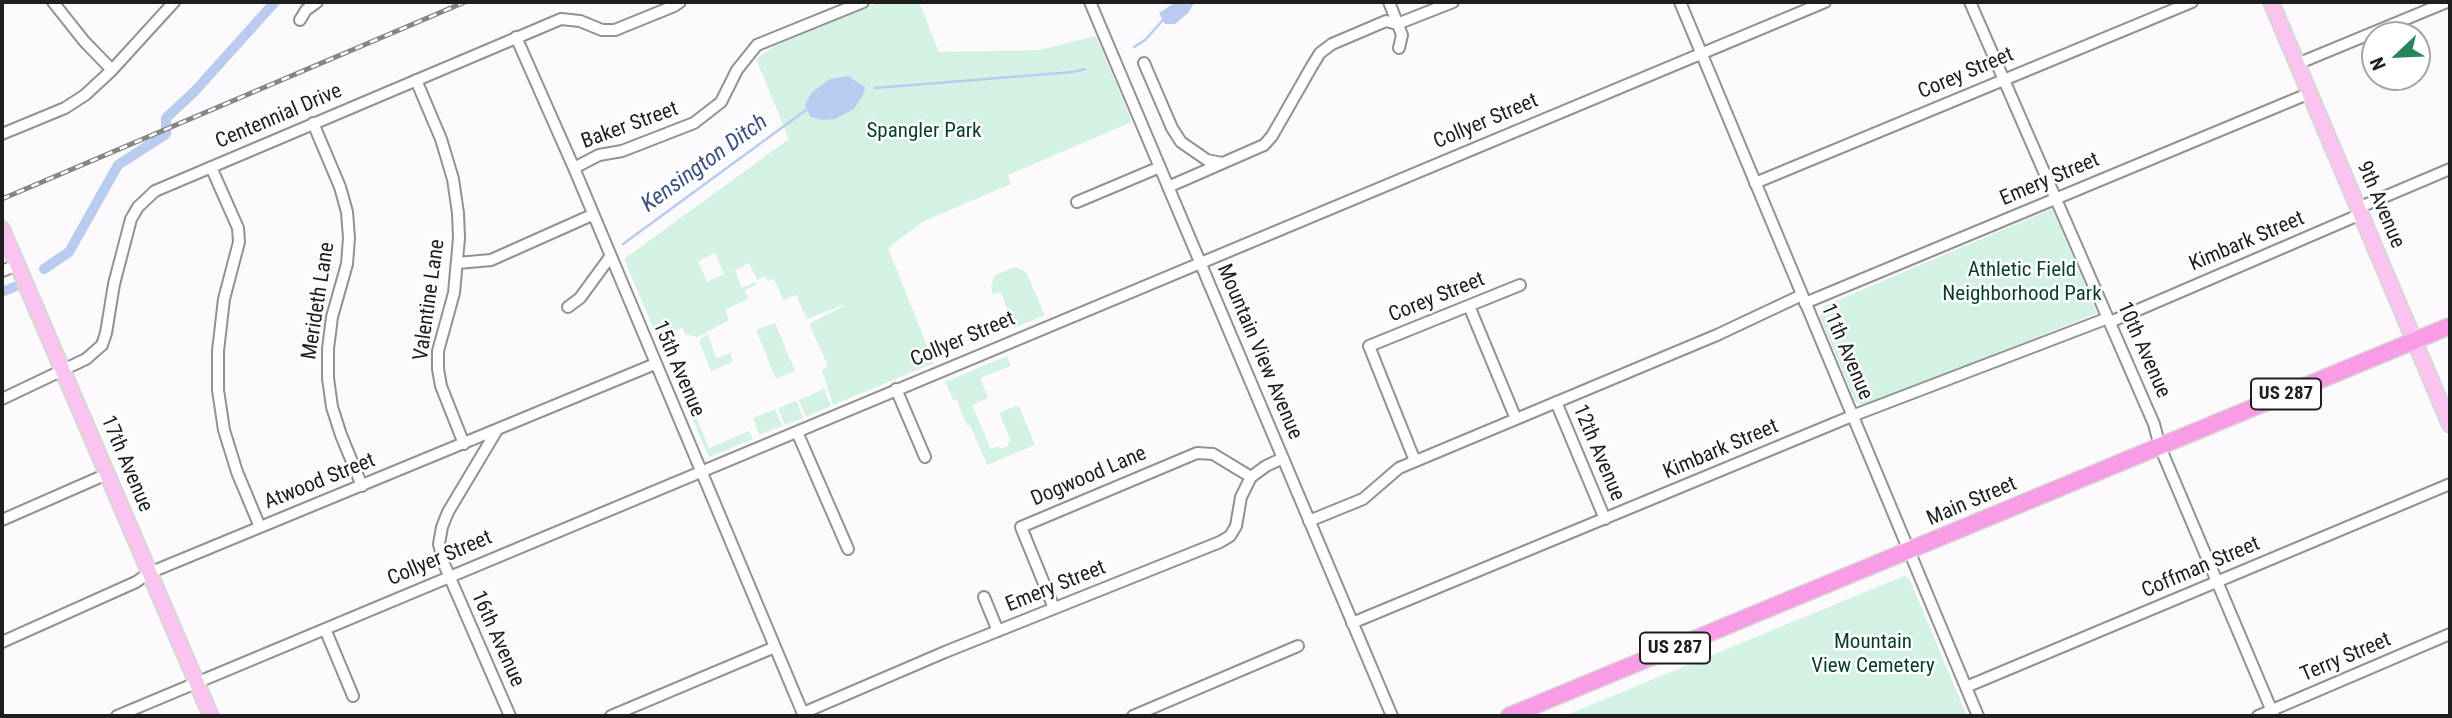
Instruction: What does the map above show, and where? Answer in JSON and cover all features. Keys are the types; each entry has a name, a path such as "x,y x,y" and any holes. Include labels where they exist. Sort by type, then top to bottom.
{"highway":[{"name":"Main Street","path":"1509,716 2450,326"}],"main road":[{"name":"9th Avenue","path":"2271,2 2450,425"},
{"name":"17th Avenue","path":"2,229 211,716"}],"street":[{"path":"53,2 84,41 112,70"},
{"path":"2,134 73,104 112,70 174,2"},
{"path":"299,20 306,10 317,2"},
{"name":"Centennial Drive","path":"2,399 63,372 96,352 104,339 131,219 138,207 155,191 561,19 580,21 602,30 615,30 680,2"},
{"name":"Baker Street","path":"574,168 599,155 622,152 694,123 721,102 737,70 758,45 863,2"},
{"name":"Mountain View Avenue","path":"1090,2 1392,716"},
{"path":"1389,2 1402,35 1399,48"},
{"path":"1168,187 1264,145 1272,136 1320,53 1332,44 1386,21 1398,24 1452,2"},
{"name":"11th Avenue","path":"1680,2 1979,716"},
{"name":"Collyer Street","path":"117,716 1825,2"},
{"name":"10th Avenue","path":"1970,2 2154,424 2160,447 2273,713"},
{"name":"Corey Street","path":"1755,183 2192,2"},
{"path":"2297,64 2447,2"},
{"name":"15th Avenue","path":"516,37 574,168 804,715"},
{"path":"1144,63 1172,128 1181,142 1207,160 1222,163"},
{"name":"Valentine Lane","path":"416,80 441,139 453,180 458,213 458,263 454,293 438,351 438,369 441,386 464,443"},
{"name":"Emery Street","path":"1309,521 1363,499 1399,468 1415,461 2310,93"},
{"name":"Merideth Lane","path":"313,123 340,187 347,212 348,264 332,317 328,378 332,407 362,486"},
{"path":"211,167 238,228 239,242 223,299 218,351 218,390 237,472 260,527"},
{"path":"1077,202 1160,167"},
{"name":"Kimbark Street","path":"1352,623 1852,416 2109,320 2450,169"},
{"path":"458,263 491,260 592,215"},
{"path":"568,307 580,298 610,257"},
{"path":"2,271 17,264"},
{"name":"Corey Street","path":"1415,461 1369,346 1520,285"},
{"path":"1469,306 1516,419"},
{"name":"Atwood Street","path":"2,642 136,582 149,573 655,364"},
{"path":"896,389 925,457"},
{"name":"12th Avenue","path":"1556,402 1605,519"},
{"name":"16th Avenue","path":"498,429 448,512 439,544 449,576 509,716"},
{"path":"797,432 848,549"},
{"name":"Dogwood Lane","path":"1054,608 1021,527 1196,453 1213,454 1251,477"},
{"path":"1251,477 1283,458"},
{"path":"2,520 107,474"},
{"name":"Emery Street","path":"804,715 998,631 1220,542 1230,536 1236,526 1241,497 1251,477"},
{"name":"Coffman Street","path":"1966,687 2450,484"},
{"path":"984,597 998,631"},
{"path":"325,629 353,696"},
{"name":"Terry Street","path":"2258,716 2273,713 2450,635"},
{"path":"1133,716 1298,646"},
{"path":"611,716 775,648"}],"green space":[{"name":"Spangler Park","path":"880,2 919,2 939,52 1039,50 1096,36 1132,122 1008,175 1011,184 924,221 888,248 934,363 833,405 822,370 828,366 809,324 843,305 807,319 796,295 783,300 774,279 768,281 765,276 757,280 749,263 735,270 742,288 755,282 756,285 745,290 748,299 725,310 729,320 698,337 685,334 682,328 657,337 624,259 789,139 756,59 776,45","holes":["715,253 724,274 707,282 698,261"]},
{"name":"Athletic Field Neighborhood Park","path":"2052,209 2097,313 1865,406 1855,401 1820,317 1824,306"},
{"path":"1015,267 1026,272 1045,315 1014,328 1001,292 993,294 991,287 995,275"},
{"path":"775,323 795,371 776,379 756,330"},
{"path":"708,334 716,358 730,353 733,362 711,371 699,341"},
{"path":"1007,356 1011,366 980,378 988,398 972,405 991,449 1009,445 1011,441 999,413 1016,406 1019,406 1035,445 987,465 970,425 967,425 945,382"},
{"path":"680,378 709,448 749,431 753,439 709,457 675,379"},
{"path":"824,389 831,406 806,417 799,400"},
{"path":"796,401 803,418 785,425 778,408"},
{"path":"775,409 782,426 759,435 753,418"},
{"name":"Mountain View Cemetery","path":"1904,576 1909,578 1967,716 1564,716"}],"water":[{"path":"1176,2 1195,2 1188,13 1175,24 1165,24 1159,13"},
{"path":"848,76 865,87 854,109 835,119 811,117 805,105 811,93 830,79"}],"waterway":[{"path":"44,269 69,252 118,165 166,134 166,118 194,92 275,2"},
{"name":"Kensington Ditch","path":"1134,47 1145,40 1163,20"},
{"name":"Kensington Ditch","path":"875,88 1085,69"},
{"name":"Kensington Ditch","path":"623,244 806,110"},
{"path":"2,292 14,287"}],"railway":[{"path":"2,199 465,2"}]}
